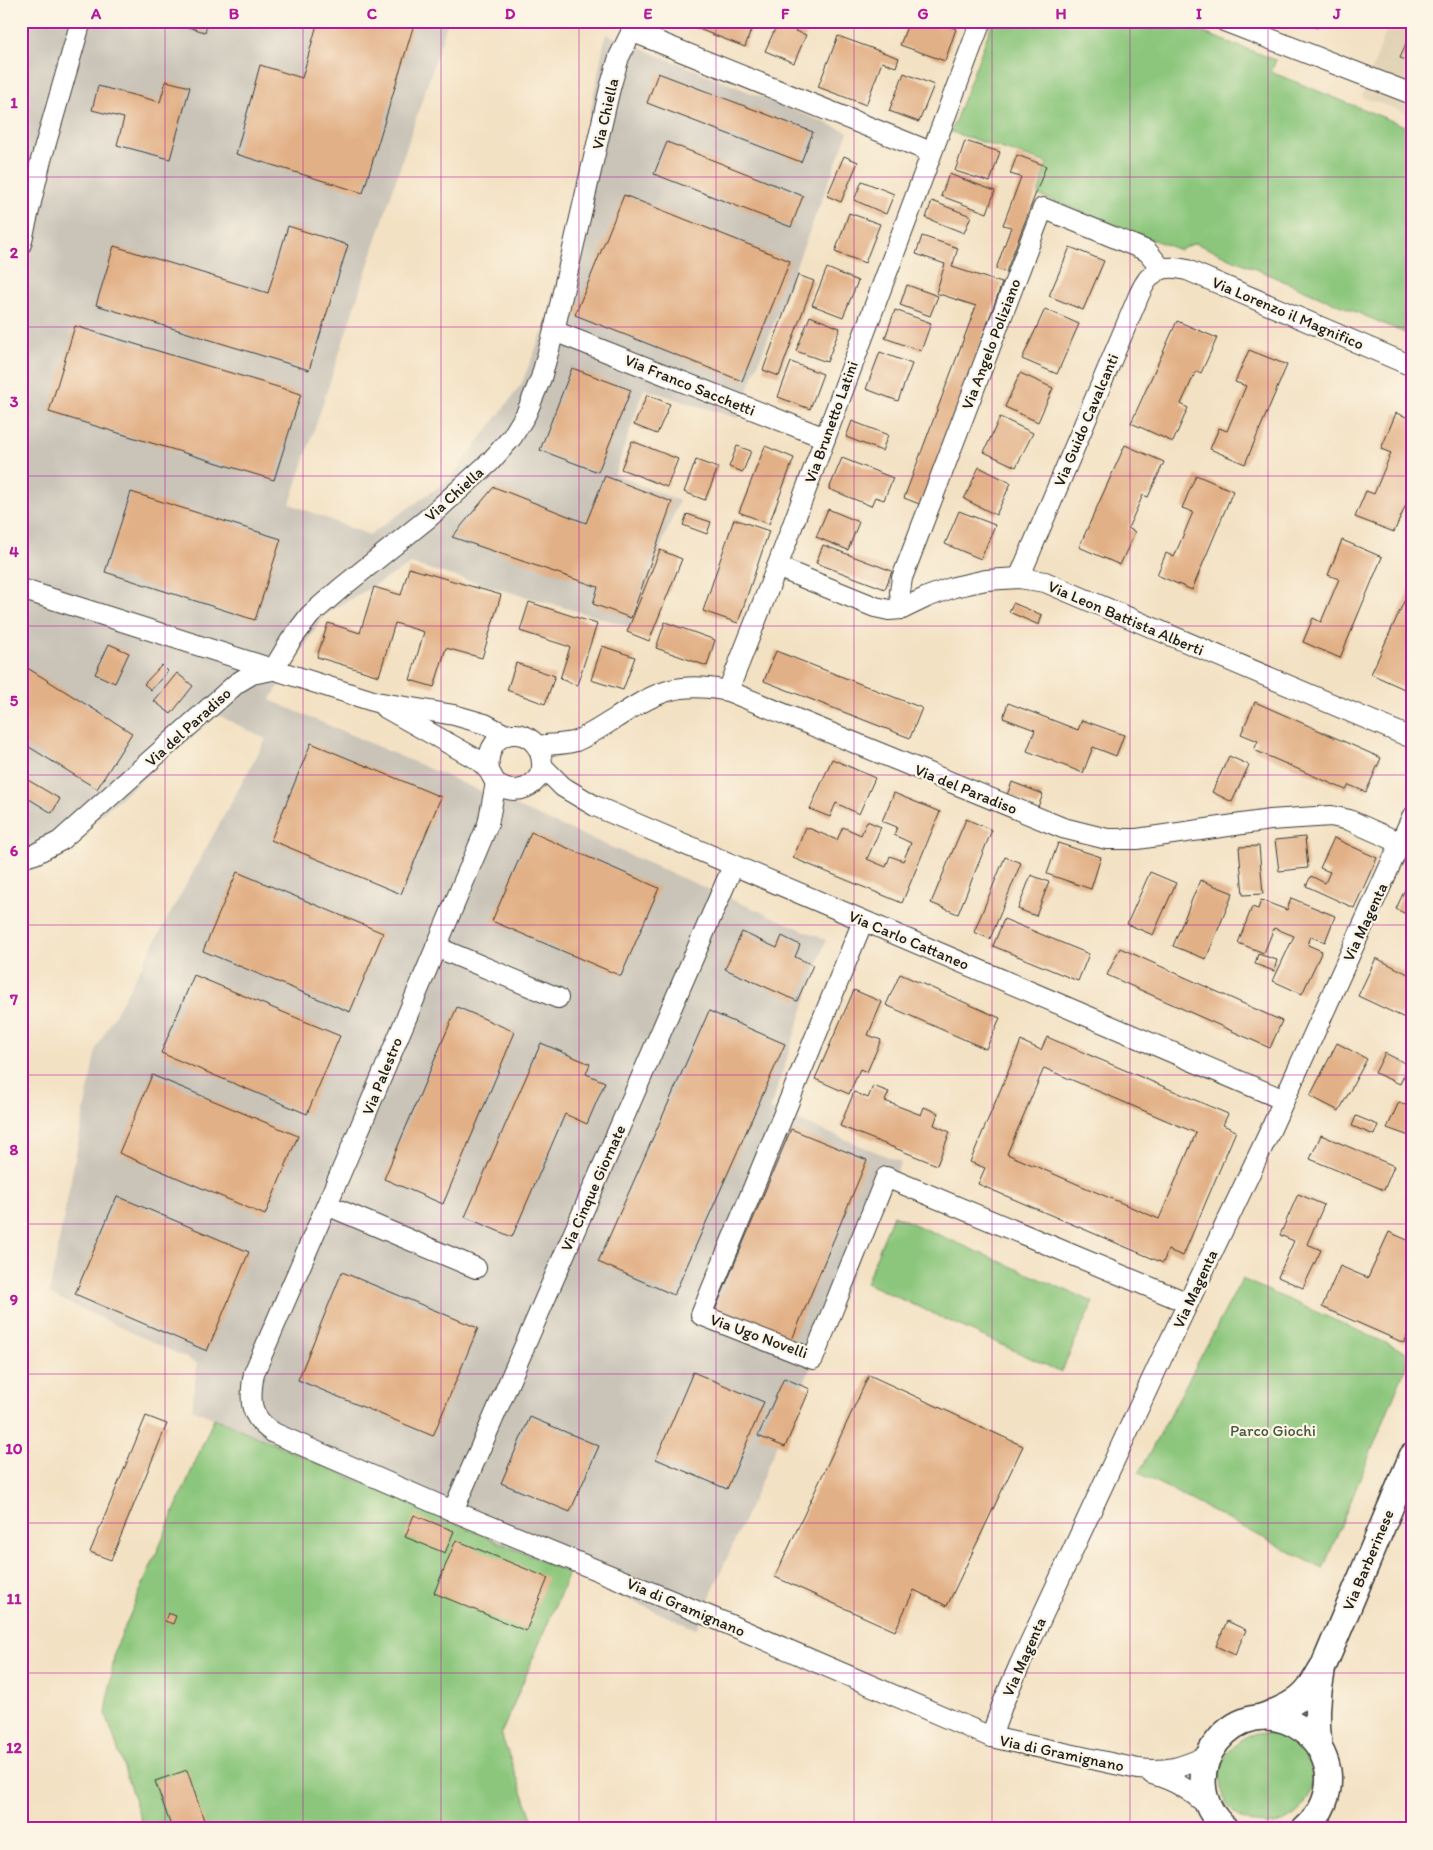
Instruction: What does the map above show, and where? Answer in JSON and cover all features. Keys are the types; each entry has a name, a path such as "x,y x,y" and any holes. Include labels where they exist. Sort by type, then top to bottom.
{"main road":[{"name":"Via Barberinese","path":"1305,1829 1317,1816 1327,1794 1328,1769 1319,1746 1316,1723 1318,1689 1324,1665 1412,1456"},
{"name":"Via Barberinese","path":"1262,1717 1286,1707 1299,1698 1309,1688 1324,1665"},
{"name":"Via Barberinese","path":"1225,1829 1209,1807 1202,1782 1207,1756 1218,1739 1233,1726 1252,1718 1262,1717 1281,1719 1298,1726 1319,1746"}],"street":[{"path":"21,244 41,160 81,21"},
{"name":"Via Brunetto Latini","path":"728,691 777,567 931,152 982,21"},
{"path":"1224,21 1412,94"},
{"path":"634,26 798,98 931,152"},
{"name":"Via Chiella","path":"273,670 291,640 310,615 427,519 490,462 512,437 526,414 541,378 554,331 610,88 619,57 634,26"},
{"name":"Via Angelo Poliziano","path":"902,609 900,592 902,578 1043,208 1147,251 1162,269"},
{"name":"Via Lorenzo il Magnifico","path":"1162,269 1187,270 1412,366"},
{"name":"Via Guido Cavalcanti","path":"1019,578 1138,295 1151,274 1162,269"},
{"name":"Via Franco Sacchetti","path":"554,331 825,438"},
{"name":"Via Leon Battista Alberti","path":"777,567 875,607 889,610 902,609 954,587 986,580 1019,578 1044,582 1412,738"},
{"path":"21,589 376,702 454,715 485,724 506,735"},
{"name":"Via del Paradiso","path":"21,858 35,854 60,841 237,683 252,674 273,670"},
{"name":"Via del Paradiso","path":"538,746 575,741 600,729 633,706 658,693 690,686 708,686 728,691 1063,828 1107,840 1137,839 1270,820 1322,816 1343,818 1406,845"},
{"path":"376,702 469,754 478,760 493,777 509,790 531,785 541,773 543,767 542,757 538,746 524,735 514,734 506,735 494,743 488,760 493,777"},
{"name":"Via Carlo Cattaneo","path":"543,767 563,787 595,806 1284,1100"},
{"name":"Via Palestro","path":"488,823 493,777"},
{"name":"Via Palestro","path":"252,1406 251,1390 254,1374 328,1205 488,823 515,790"},
{"name":"Via Magenta","path":"991,1737 1020,1664 1188,1302 1406,845 1412,817"},
{"name":"Via Cinque Giornate","path":"453,1511 733,866"},
{"name":"Via Ugo Novelli","path":"864,921 701,1315 813,1358 886,1177 1188,1302"},
{"path":"436,947 558,998"},
{"path":"328,1205 476,1268"},
{"name":"Via di Gramignano","path":"252,1406 255,1416 274,1433 453,1511 728,1624 991,1737 1138,1769 1173,1780 1193,1793 1209,1807"},
{"name":"Via di Gramignano","path":"1138,1769 1158,1771 1174,1769 1207,1756"}],"shaded area":[{"path":"21,21 448,21 290,504 369,535 450,479 521,385 550,314 606,34 848,132 737,418 644,389 615,474 679,501 629,626 411,564 325,614 270,700 826,940 770,1109 901,1162 696,1629 192,1409 197,1363 49,1294 96,1049 266,739 218,715 37,869 21,872"},
{"path":"1390,21 1412,21 1412,115 1362,97"}],"green space":[{"path":"993,21 1172,21 1276,60 1271,72 1412,129 1412,336 1195,243 1180,250 1038,195 1047,163 951,132"},
{"path":"893,1215 1093,1302 1061,1372 866,1283"},
{"name":"Parco Giochi","path":"1242,1279 1411,1354 1323,1569 1139,1473"},
{"path":"214,1418 569,1573 501,1734 536,1829 144,1829 106,1714 115,1650"},
{"path":"1266,1733 1284,1736 1299,1746 1309,1761 1312,1779 1309,1797 1299,1812 1284,1822 1266,1825 1248,1822 1233,1812 1223,1797 1220,1779 1223,1761 1233,1746 1248,1736"}],"building":[{"path":"167,21 208,21 205,32"},
{"path":"318,21 415,21 363,193 236,154 260,65 302,78"},
{"path":"698,21 754,21 745,47 696,28"},
{"path":"768,21 799,21 795,31 806,35 794,63 765,51 775,29 766,25"},
{"path":"909,21 934,21 956,29 945,61 900,45"},
{"path":"1300,21 1320,21 1317,28"},
{"path":"1412,29 1412,62 1400,58"},
{"path":"838,36 899,58 896,67 882,62 866,105 818,87"},
{"path":"658,73 813,132 801,162 647,103"},
{"path":"904,73 934,85 919,122 889,111"},
{"path":"166,81 190,87 170,159 117,145 124,118 92,110 98,86 160,102"},
{"path":"965,141 1000,152 990,182 955,171"},
{"path":"667,142 803,196 791,227 654,174"},
{"path":"1017,155 1046,166 1006,272 996,269 1011,227 1003,225 1021,177 1010,174"},
{"path":"844,156 858,162 841,202 827,196"},
{"path":"949,174 995,191 987,213 941,196"},
{"path":"862,181 894,194 886,214 854,200"},
{"path":"624,195 790,261 742,381 575,315"},
{"path":"932,201 971,216 964,233 926,218"},
{"path":"849,213 880,224 865,263 835,252"},
{"path":"288,226 348,245 309,370 96,305 114,246 268,293"},
{"path":"922,236 958,248 952,267 1002,283 922,505 904,498 976,306 936,293 945,264 916,254"},
{"path":"1070,247 1104,261 1083,310 1049,296"},
{"path":"827,268 858,281 843,317 812,305"},
{"path":"798,275 814,281 779,376 763,370"},
{"path":"907,285 938,296 930,316 900,305"},
{"path":"1045,309 1079,324 1057,374 1022,359"},
{"path":"895,310 931,323 921,351 885,338"},
{"path":"810,316 840,328 827,362 796,351"},
{"path":"1177,321 1217,338 1201,373 1196,371 1181,404 1188,408 1173,442 1131,423"},
{"path":"75,326 301,394 274,480 49,412"},
{"path":"1249,350 1287,365 1245,464 1210,449 1219,428 1227,431 1246,386 1235,382"},
{"path":"880,352 912,364 898,401 866,389"},
{"path":"791,362 823,374 810,409 778,397"},
{"path":"572,368 631,390 598,472 540,450"},
{"path":"1020,373 1053,388 1038,422 1005,407"},
{"path":"647,395 670,404 657,434 634,425"},
{"path":"1396,413 1412,419 1412,491 1394,532 1355,517 1366,491 1374,494 1391,453 1381,449"},
{"path":"1000,417 1033,433 1016,467 984,452"},
{"path":"852,421 888,435 882,451 846,437"},
{"path":"632,441 678,459 667,487 621,469"},
{"path":"1125,445 1164,462 1148,497 1143,495 1128,528 1135,532 1120,565 1079,547"},
{"path":"737,446 751,451 743,472 729,467"},
{"path":"765,446 794,458 769,524 739,512"},
{"path":"842,458 893,478 884,500 875,497 871,506 829,489"},
{"path":"696,460 718,468 705,500 684,492"},
{"path":"979,467 1011,483 996,515 964,499"},
{"path":"1196,475 1233,491 1192,590 1157,575 1166,553 1174,557 1193,512 1182,508"},
{"path":"605,476 672,502 631,618 593,604 598,587 452,537 494,487 586,523"},
{"path":"131,492 281,539 255,620 105,572"},
{"path":"828,509 859,522 848,550 816,537"},
{"path":"959,511 995,525 981,559 945,544"},
{"path":"687,514 711,522 707,534 683,525"},
{"path":"734,519 769,531 738,623 703,611"},
{"path":"1342,540 1382,557 1340,658 1303,642 1313,618 1321,622 1339,579 1328,575"},
{"path":"823,545 892,571 885,589 816,563"},
{"path":"660,550 682,559 649,641 627,632"},
{"path":"409,568 501,595 482,658 446,648 434,687 410,680 424,632 395,623 379,676 317,657 328,623 360,633 374,587 401,595"},
{"path":"1412,584 1412,690 1411,692 1371,674"},
{"path":"529,602 597,624 577,685 560,679 570,647 520,631"},
{"path":"1013,603 1042,615 1039,625 1009,612"},
{"path":"665,622 715,640 707,666 656,648"},
{"path":"109,644 129,653 115,683 95,674"},
{"path":"602,646 635,657 623,690 591,680"},
{"path":"776,651 922,708 910,738 764,681"},
{"path":"516,663 555,676 545,704 507,690"},
{"path":"21,664 132,733 97,789 21,742"},
{"path":"162,665 168,671 151,690 144,684"},
{"path":"177,673 193,686 171,714 154,701"},
{"path":"1255,702 1381,758 1366,792 1349,785 1346,790 1254,750 1258,741 1241,734"},
{"path":"1008,703 1078,730 1082,720 1124,735 1116,756 1093,747 1083,773 1027,751 1035,730 1003,718"},
{"path":"311,743 441,797 401,894 271,840"},
{"path":"1229,756 1249,765 1232,802 1212,792"},
{"path":"832,759 875,778 859,814 836,803 830,817 810,809"},
{"path":"21,776 60,799 52,813 21,794"},
{"path":"1012,782 1043,794 1038,807 1007,795"},
{"path":"894,793 940,812 902,903 793,858 806,827 837,840 843,827 861,835 867,821 881,827 867,859 886,867 890,856 903,861 911,843 894,835 897,827 882,821"},
{"path":"966,819 992,830 958,914 931,903"},
{"path":"531,832 659,888 621,976 492,921"},
{"path":"1305,837 1308,868 1279,871 1275,840"},
{"path":"1334,838 1377,858 1354,908 1306,886 1311,876 1325,883 1330,872 1320,868"},
{"path":"1058,843 1101,857 1091,889 1047,874"},
{"path":"1259,846 1263,894 1243,895 1239,847"},
{"path":"1005,857 1021,863 990,939 974,932"},
{"path":"237,872 383,933 350,1012 203,951"},
{"path":"1150,872 1176,883 1153,935 1127,924"},
{"path":"1412,874 1412,917 1396,909"},
{"path":"1031,875 1049,882 1036,916 1018,909"},
{"path":"1200,880 1233,893 1206,959 1173,946"},
{"path":"1291,898 1335,916 1325,942 1311,936 1308,945 1322,951 1302,994 1273,981 1294,936 1274,928 1264,953 1238,943 1252,907 1258,909 1261,900 1287,910"},
{"path":"1004,919 1089,954 1078,981 993,946"},
{"path":"742,932 777,948 782,936 800,945 795,957 813,965 797,1001 725,969"},
{"path":"1120,948 1282,1021 1270,1048 1107,975"},
{"path":"1258,954 1277,960 1274,971 1255,964"},
{"path":"1376,958 1412,976 1412,1009 1407,1019 1358,996"},
{"path":"900,974 1000,1018 986,1049 886,1005"},
{"path":"194,975 340,1036 307,1114 161,1053"},
{"path":"854,990 882,1002 868,1035 881,1040 867,1072 860,1069 849,1094 815,1079"},
{"path":"457,1007 515,1032 443,1204 384,1179"},
{"path":"709,1011 785,1044 674,1295 598,1262"},
{"path":"1047,1037 1228,1114 1223,1125 1236,1131 1183,1256 1168,1250 1163,1263 978,1184 985,1168 970,1162 1021,1041 1041,1050","holes":["1044,1068 1196,1133 1159,1219 1007,1154"]},
{"path":"541,1043 590,1064 586,1074 605,1082 587,1124 565,1114 512,1237 465,1217"},
{"path":"1337,1043 1367,1059 1339,1111 1310,1096"},
{"path":"1385,1053 1409,1065 1400,1084 1375,1073"},
{"path":"152,1075 298,1136 265,1215 119,1153"},
{"path":"873,1086 889,1092 885,1101 921,1115 924,1107 938,1113 934,1125 950,1132 937,1165 840,1126 854,1092 868,1098"},
{"path":"1399,1102 1412,1108 1412,1137 1387,1128"},
{"path":"1356,1116 1378,1125 1374,1135 1352,1126"},
{"path":"791,1129 867,1160 791,1342 715,1310"},
{"path":"1321,1135 1394,1166 1384,1190 1310,1159"},
{"path":"1298,1194 1324,1205 1307,1244 1321,1250 1303,1288 1278,1277 1294,1241 1280,1235"},
{"path":"117,1196 249,1252 207,1351 75,1294"},
{"path":"1389,1232 1412,1242 1412,1325 1404,1343 1322,1307 1340,1266 1368,1278"},
{"path":"342,1272 478,1328 433,1436 298,1380"},
{"path":"693,1372 764,1402 727,1489 656,1459"},
{"path":"869,1375 1023,1446 947,1606 914,1590 895,1631 775,1577"},
{"path":"784,1378 810,1389 785,1447 758,1436"},
{"path":"146,1416 167,1424 111,1560 90,1552"},
{"path":"530,1417 599,1446 570,1512 501,1483"},
{"path":"414,1515 454,1531 445,1553 405,1537"},
{"path":"456,1540 548,1578 526,1631 434,1593"},
{"path":"168,1613 176,1616 173,1624 165,1621"},
{"path":"1227,1621 1246,1630 1235,1655 1216,1646"},
{"path":"187,1770 207,1829 172,1829 155,1781"}]}
